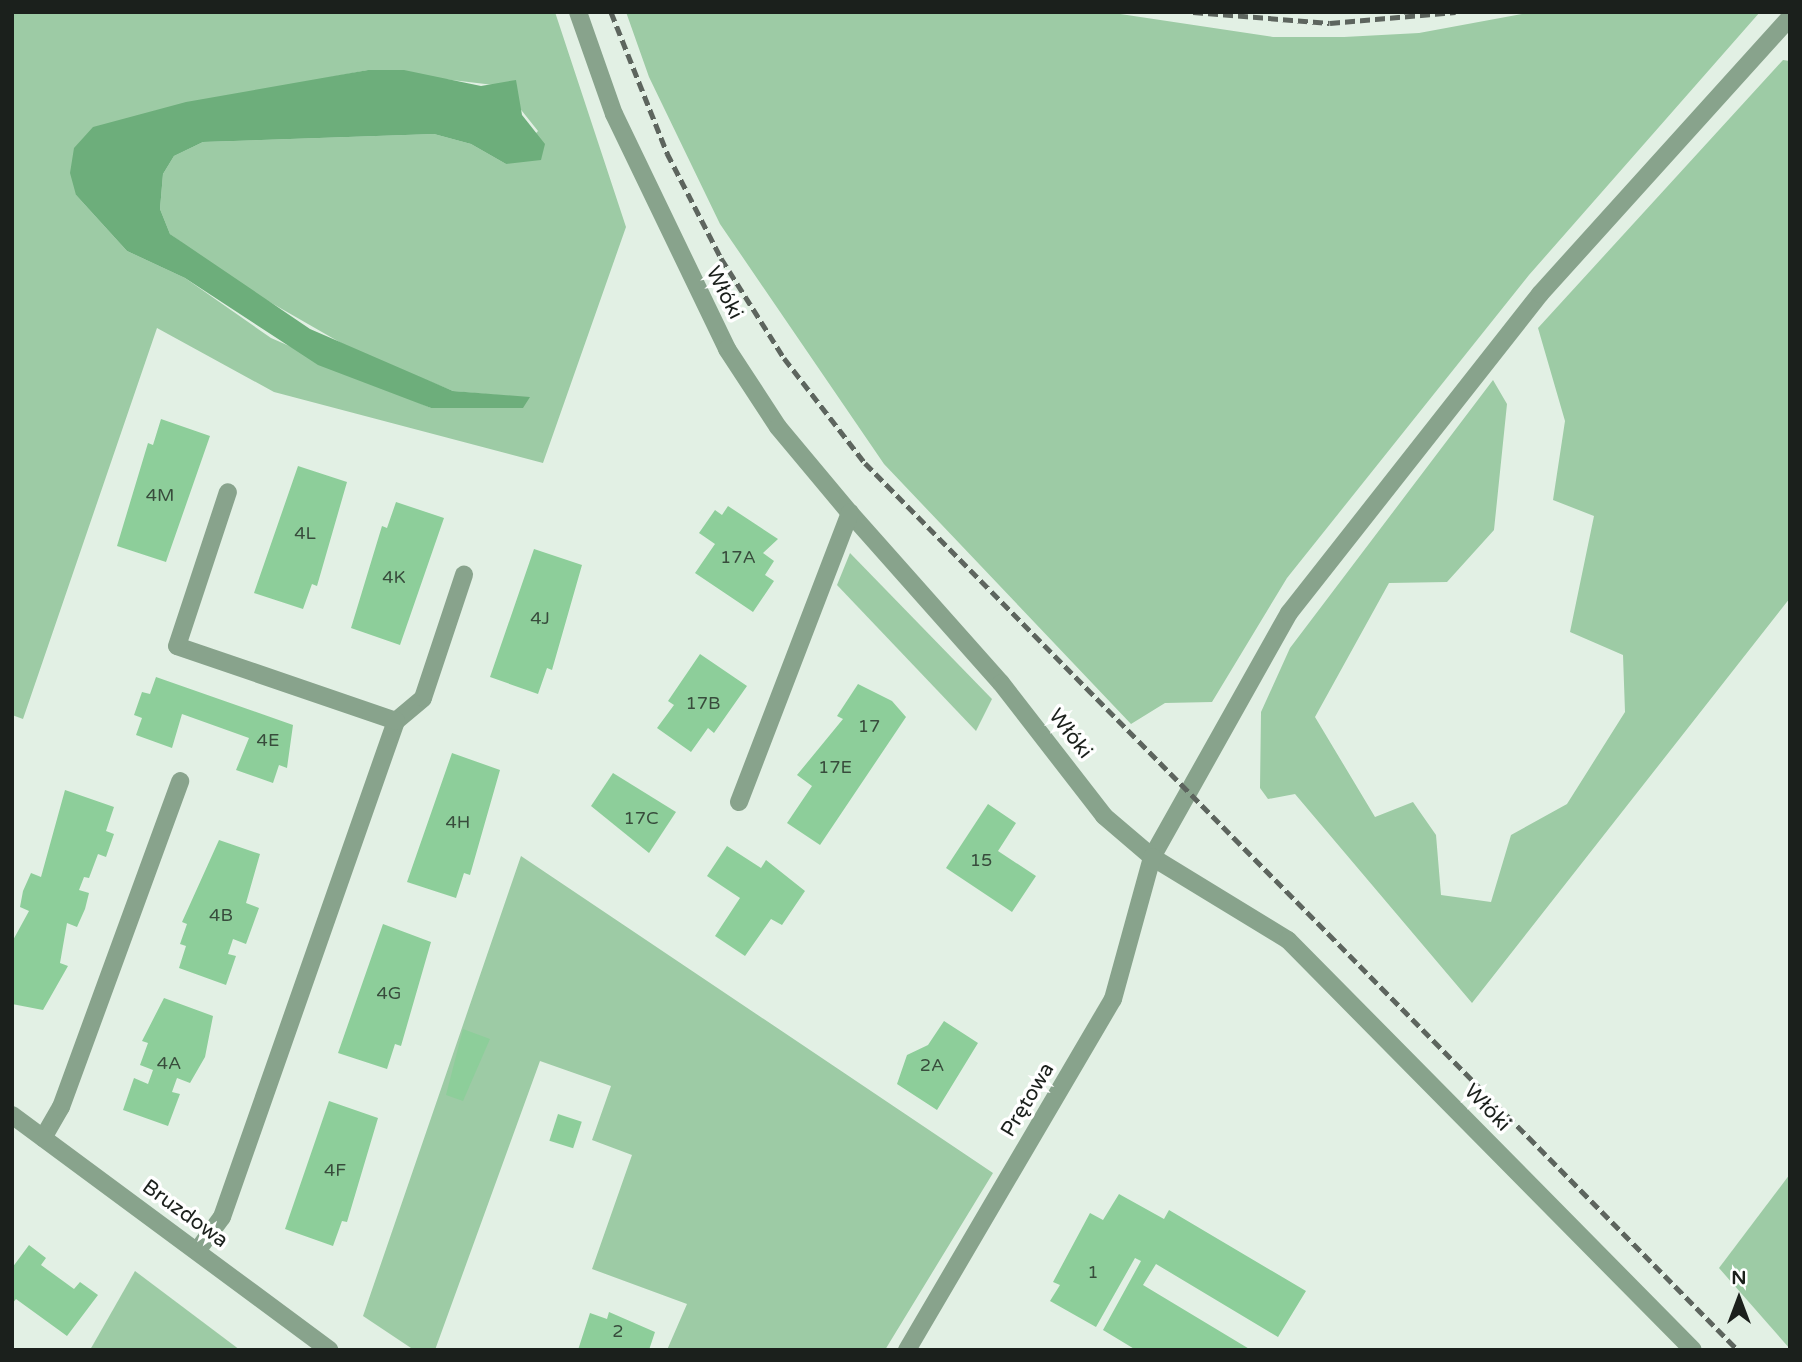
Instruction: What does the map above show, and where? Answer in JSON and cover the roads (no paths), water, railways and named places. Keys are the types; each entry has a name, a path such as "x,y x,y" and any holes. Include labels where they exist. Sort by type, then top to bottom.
{"street":[{"name":"Włóki","path":"578,12 614,114 727,349 778,427 850,513 1001,683 1104,816 1152,857 1288,940 1693,1350"},
{"name":"Prętowa","path":"906,1350 1113,999 1152,857 1289,613 1540,294 1790,17"},
{"path":"228,492 177,646 396,721"},
{"path":"739,802 850,513"},
{"path":"197,1251 222,1217 396,721 423,698 464,575"},
{"path":"43,1138 61,1107 180,781"},
{"name":"Bruzdowa","path":"12,1115 330,1350"}],"railway":[{"path":"611,12 667,153 721,258 784,358 865,463 1738,1350"},
{"path":"1193,12 1330,23 1456,12"}]}
